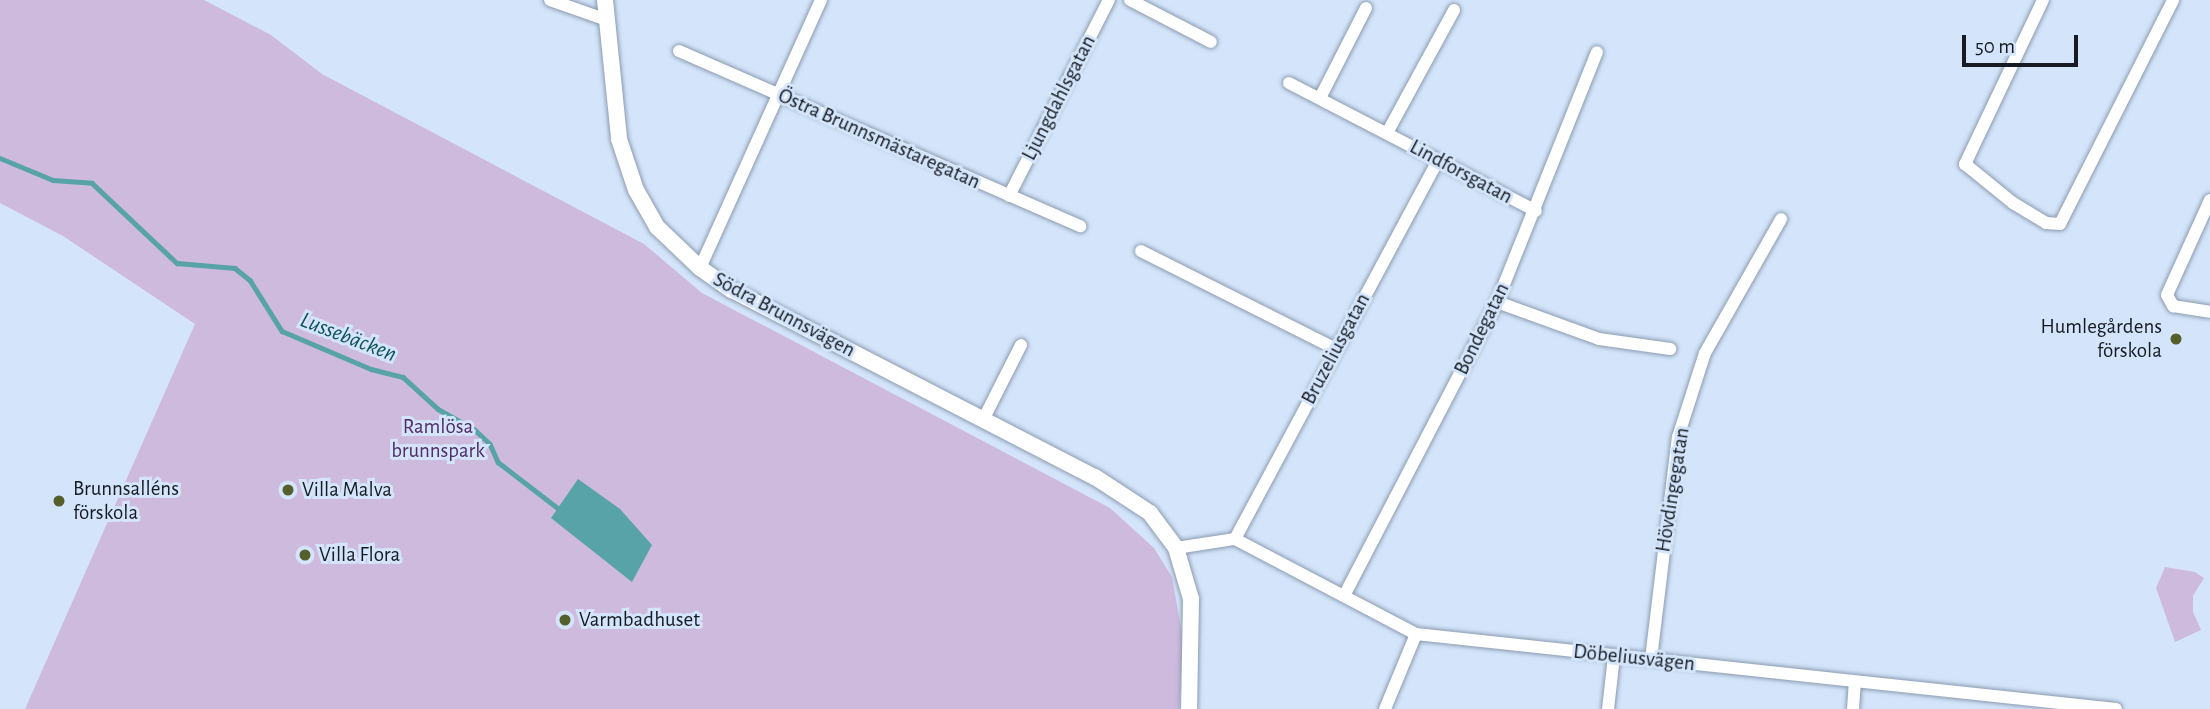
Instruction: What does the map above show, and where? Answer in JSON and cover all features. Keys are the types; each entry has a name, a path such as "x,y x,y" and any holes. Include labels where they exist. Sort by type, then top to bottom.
{"street":[{"path":"550,0 607,20"},
{"name":"Södra Brunnsvägen","path":"605,0 619,139 627,167 657,227 700,268 732,290 1135,502 1165,531 1176,548 1191,599 1189,709"},
{"path":"700,268 821,0"},
{"name":"Ljungdahlsgatan","path":"1009,196 1109,0"},
{"path":"1130,0 1211,42"},
{"path":"2043,0 1965,164 2013,203 2046,223 2060,224 2173,0"},
{"path":"1320,98 1366,8"},
{"name":"Lindforsgatan","path":"1387,133 1454,10"},
{"name":"Östra Brunnsmästaregatan","path":"679,51 1080,226"},
{"name":"Bondegatan","path":"1344,596 1497,302 1536,211 1597,52"},
{"name":"Lindforsgatan","path":"1289,83 1536,211"},
{"name":"Bruzeliusgatan","path":"1235,539 1437,160"},
{"path":"2210,200 2167,295 2173,306 2210,312"},
{"name":"Hövdingegatan","path":"1651,659 1678,437 1704,354 1781,219"},
{"path":"1141,251 1336,349"},
{"path":"1497,302 1599,339 1670,349"},
{"path":"983,420 1021,345"},
{"path":"1176,548 1235,539"},
{"name":"Döbeliusvägen","path":"1235,539 1416,634 2116,709"},
{"path":"1385,709 1416,634"},
{"path":"1608,709 1614,656"},
{"path":"1853,709 1855,682"}],"green space":[{"name":"Ramlösa brunnspark","path":"0,0 204,0 271,35 322,74 644,244 702,293 1110,508 1154,548 1172,577 1183,639 1179,709 25,709 195,324 63,236 0,203"},
{"path":"2165,567 2195,572 2204,578 2193,596 2193,612 2201,630 2175,642 2156,588"}],"shaded area":[{"path":"578,479 620,509 652,545 632,582 551,518"}],"waterway":[{"name":"Lussebäcken","path":"0,158 53,180 92,183 177,263 235,268 250,280 282,331 371,369 403,377 438,409 474,429 490,444 498,462 563,512"}],"place":[{"name":"Humlegårdens förskola","path":"2176,339"},
{"name":"Villa Malva","path":"288,490"},
{"name":"Brunnsalléns förskola","path":"59,501"},
{"name":"Villa Flora","path":"305,555"},
{"name":"Varmbadhuset","path":"565,620"}]}
